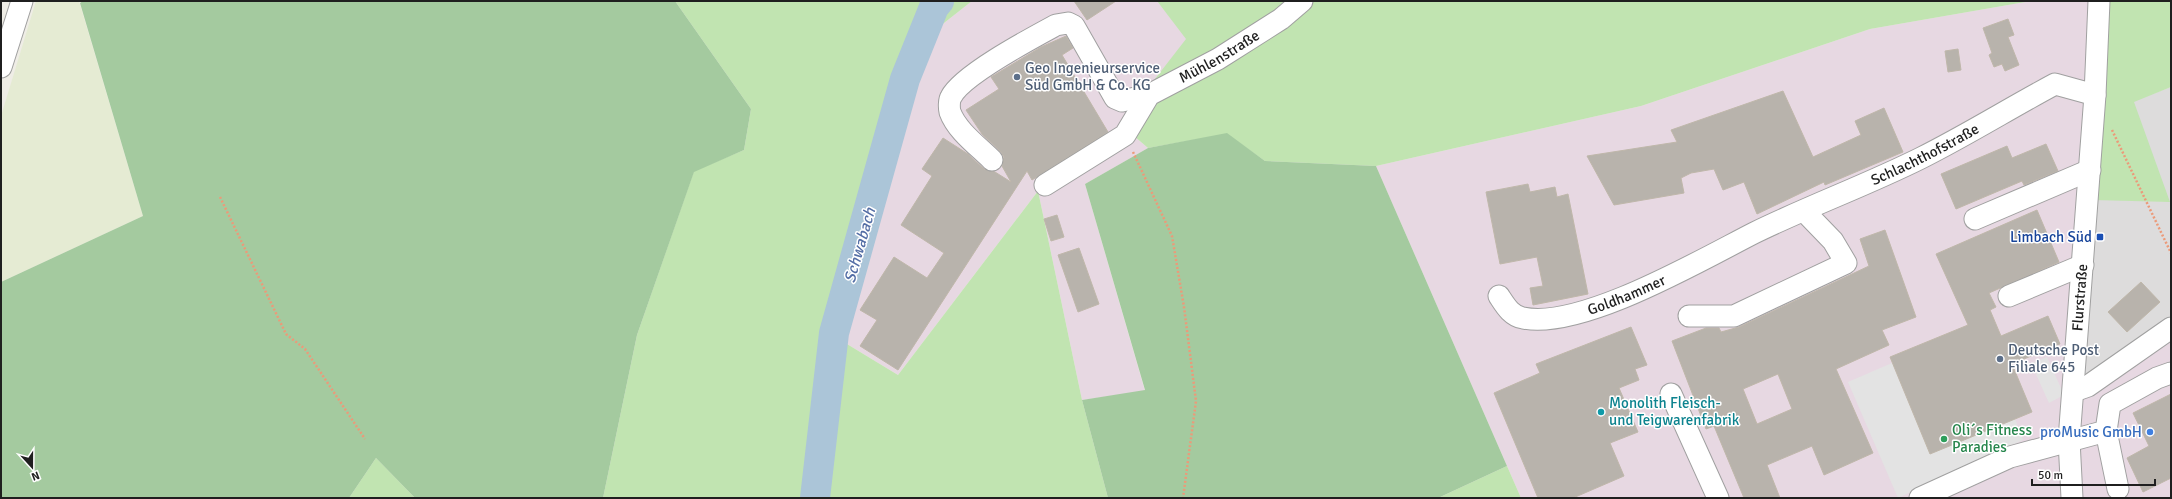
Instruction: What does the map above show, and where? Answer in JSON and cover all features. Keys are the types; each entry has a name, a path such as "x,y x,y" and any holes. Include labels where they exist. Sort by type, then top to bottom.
{"street":[{"path":"1,67 22,1"},
{"name":"Mühlenstraße","path":"992,160 957,124 950,111 950,98 960,86 980,71 1056,25 1068,23 1074,26 1115,98 1122,101 1149,95 1218,59 1281,19 1302,1"},
{"name":"Flurstraße","path":"2072,498 2069,440 2090,170 2099,1"},
{"name":"Schlachthofstraße","path":"1753,234 1921,158 2055,84 2095,95"},
{"path":"1045,185 1125,135 1149,95"},
{"path":"1975,218 2090,170"},
{"path":"1689,316 1734,316 1846,263 1832,241 1804,211"},
{"name":"Goldhammer","path":"1499,296 1512,313 1522,318 1566,316 1597,308 1732,246 1753,234"},
{"path":"2009,296 2083,265"},
{"path":"2074,391 2088,386 2171,328"},
{"path":"2118,489 2106,431 2110,404 2157,378 2171,373"},
{"path":"1671,394 1718,498"},
{"path":"1920,498 2010,456 2106,431"}],"path":[{"path":"2109,124 2171,253"},
{"path":"1125,135 1172,236 1184,307 1196,401 1183,498"},
{"path":"220,197 286,334 305,349 366,440"}],"shaded area":[{"path":"972,1 1157,1 1187,39 1120,124 1148,148 1085,184 1145,391 1082,400 1038,191 898,375 842,341 930,34"},
{"path":"2031,1 2106,1 2077,399 2171,331 2171,498 1521,498 1376,166 1641,106 1870,29"},
{"path":"2171,87 2171,331 2077,400 2093,200 2134,101"},
{"path":"2047,357 2064,395 2049,403 2031,363"},
{"path":"1892,363 1930,454 2015,419 2023,440 1898,498 1848,382"}],"green space":[{"path":"36,1 79,1 143,216 1,282 1,116"},
{"path":"83,1 675,1 751,109 744,150 694,172 637,335 603,498 415,498 376,458 349,498 1,498 1,282 143,216 80,3"},
{"path":"675,1 972,1 930,34 842,341 898,375 1038,191 1082,400 1108,498 603,498 637,335 694,171 744,150 751,109"},
{"path":"1157,1 2031,1 1870,29 1641,106 1376,166 1265,161 1227,134 1148,148 1120,124 1186,39"},
{"path":"2106,1 2171,1 2171,87 2134,102 2170,202 2093,200"},
{"path":"1227,133 1265,161 1376,166 1507,466 1438,498 1108,498 1082,400 1145,390 1085,184 1148,148"},
{"path":"376,458 415,498 349,498"},
{"path":"1507,466 1521,498 1438,498"}],"building":[{"path":"1074,1 1116,1 1087,20"},
{"path":"2008,19 2014,35 2008,37 2019,65 2005,71 2002,64 1994,67 1989,55 1992,53 1983,28"},
{"path":"1066,36 1073,48 1062,55 1108,132 1032,180 1027,171 898,370 860,346 877,320 860,310 894,257 927,278 944,253 901,225 932,176 922,169 943,138 968,154 984,169 995,172 1011,182 1002,166 1004,157 1001,152 982,134 966,110 999,89 991,77 1041,47"},
{"path":"1958,49 1961,70 1948,72 1945,51"},
{"path":"1783,91 1813,157 1861,135 1855,121 1884,108 1903,152 1825,185 1824,182 1757,214 1744,182 1723,190 1714,169 1691,173 1681,178 1684,193 1614,205 1587,156 1677,142 1671,130"},
{"path":"2046,144 2058,171 2024,185 2022,181 1956,209 1941,174 2007,146 2012,158"},
{"path":"1528,184 1530,192 1555,187 1557,197 1568,194 1588,294 1533,305 1530,288 1543,286 1537,257 1500,264 1486,192"},
{"path":"2037,210 2059,262 1989,293 1996,307 1990,310 2001,336 2048,316 2060,344 2012,364 2032,412 1930,454 1890,357 1968,325 1936,254"},
{"path":"1057,215 1064,237 1051,241 1044,219"},
{"path":"1885,230 1916,317 1882,330 1889,345 1836,369 1873,453 1824,475 1812,446 1767,465 1780,498 1744,498 1714,426 1706,429 1672,341 1706,328 1719,328 1721,332 1739,327 1869,266 1860,239","holes":["1778,374 1792,409 1757,424 1743,389"]},
{"path":"1079,248 1099,304 1078,312 1058,255"},
{"path":"2141,282 2160,302 2127,332 2108,312"},
{"name":"Monolith Fleisch- und Teigwarenfabrik","path":"1631,327 1647,365 1635,369 1639,380 1619,388 1638,432 1610,443 1624,476 1573,498 1538,498 1494,393 1540,373 1536,364"},
{"path":"2171,394 2171,478 2143,492 2127,458 2149,446 2133,413"}],"waterway":[{"name":"Schwabach","path":"815,498 834,333 905,79 934,7 939,1"}],"place":[{"name":"Geo Ingenieurservice Süd GmbH & Co. KG","path":"1017,77"},
{"name":"Limbach Süd","path":"2100,237"},
{"name":"Deutsche Post Filiale 645","path":"2000,359"},
{"name":"Monolith Fleisch- und Teigwarenfabrik","path":"1601,412"},
{"name":"proMusic GmbH","path":"2150,432"},
{"name":"Oli´s Fitness Paradies","path":"1944,439"}]}
